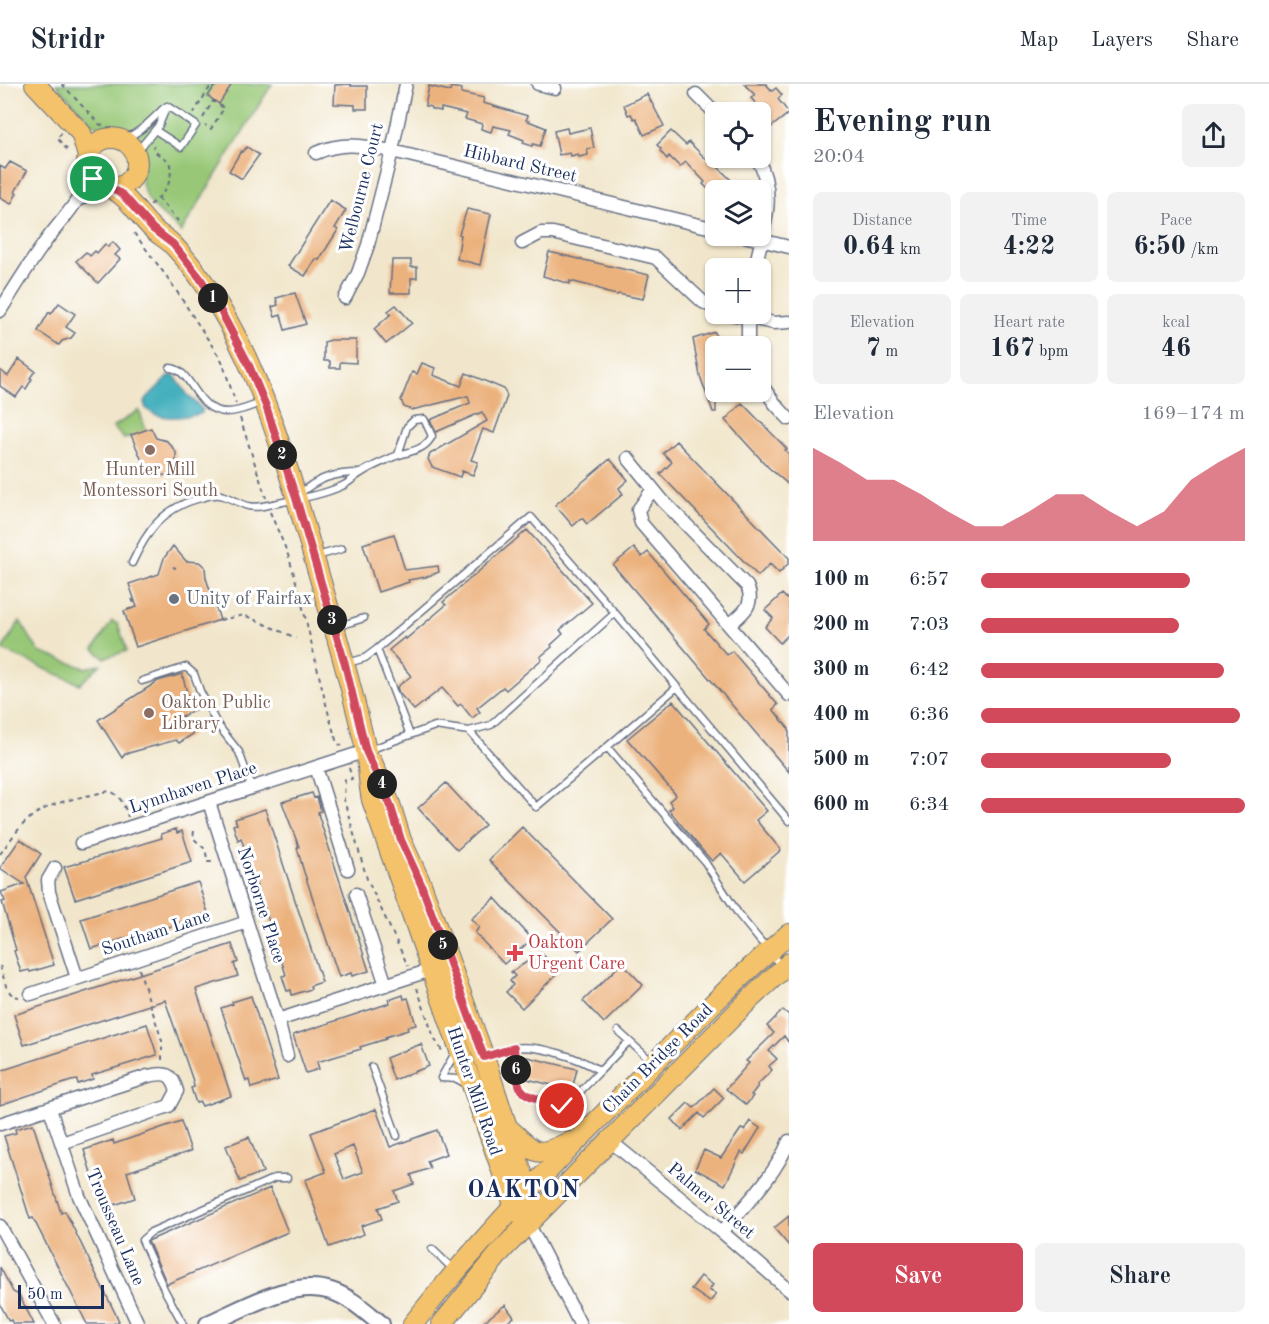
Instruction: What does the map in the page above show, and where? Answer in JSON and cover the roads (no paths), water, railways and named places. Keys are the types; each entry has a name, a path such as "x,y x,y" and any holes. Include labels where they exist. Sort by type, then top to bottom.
{"main road":[{"name":"Hunter Mill Road","path":"35,84 81,133 95,182 127,198 153,229 173,244"},
{"path":"50,84 88,123 118,136 130,147 136,164 134,175 119,187 110,188"},
{"path":"88,163 93,147 99,142 118,136"},
{"name":"Hunter Mill Road","path":"136,164 136,179 142,196 161,222 173,244 217,304 234,334 264,402 296,498 345,664 366,751 372,800 484,1057 507,1128 528,1223"},
{"name":"Hunter Mill Road","path":"424,920 431,970 452,1052 473,1087 521,1197"},
{"name":"Chain Bridge Road","path":"413,1324 455,1271 521,1197 722,995 789,934"},
{"name":"Chain Bridge Road","path":"442,1324 503,1249 609,1140 786,966"},
{"path":"507,1128 534,1151 544,1153 582,1135"}],"street":[{"name":"Welbourne Court","path":"345,298 363,260 392,151 406,84"},
{"path":"538,84 555,88"},
{"path":"696,94 705,103"},
{"name":"Hibbard Street","path":"316,153 332,146 351,144 392,151 705,226"},
{"path":"0,311 43,244 85,186 88,163"},
{"path":"76,201 92,191 110,188"},
{"path":"522,243 541,233 553,233 657,258 705,303"},
{"path":"771,242 789,247"},
{"path":"771,321 789,322"},
{"path":"771,398 789,419"},
{"path":"628,458 653,489 747,586 749,606 729,625"},
{"path":"653,489 638,510 641,523 789,695"},
{"name":"Lynnhaven Place","path":"81,843 366,751"},
{"path":"316,767 348,869"},
{"name":"Norborne Place","path":"209,802 278,1020 287,1056"},
{"path":"55,868 48,880 49,892 77,978"},
{"path":"356,894 386,985"},
{"name":"Southam Lane","path":"31,994 247,922"},
{"path":"278,1020 431,970"},
{"path":"0,1124 160,1073 170,1076 174,1082 177,1091 170,1107 62,1143"},
{"name":"Trousseau Lane","path":"50,1109 79,1196 138,1324"},
{"name":"Palmer Street","path":"609,1140 789,1290"},
{"path":"722,1232 762,1186 778,1163 789,1141"},
{"path":"528,1223 580,1324"},
{"path":"0,1226 54,1324"},
{"path":"213,1323 292,1289 317,1287 333,1291 356,1303 381,1324"}],"lane":[{"path":"118,136 126,138 138,132 167,106"},
{"path":"155,130 181,147 196,125 167,106"},
{"path":"136,164 142,145 162,120 167,106"},
{"path":"170,368 176,369 183,375 198,397 209,407 225,412 238,411 264,402"},
{"path":"132,563 143,539 158,520 187,502 210,495 220,495 242,505 253,507 315,495 344,486 359,473 428,444 432,436 424,419 414,420 407,427 398,455"},
{"path":"296,498 311,483 340,474 359,473"},
{"path":"345,664 365,658 531,517 615,613 789,821"},
{"path":"314,557 342,549"},
{"path":"366,751 435,726 469,731 491,725 615,613"},
{"path":"334,628 364,618"},
{"path":"376,649 410,735"},
{"path":"142,681 186,667 194,674 214,718 238,752 252,788"},
{"path":"469,731 536,807 677,687"},
{"path":"607,747 705,862 739,915 768,952 786,966"},
{"path":"618,1031 654,1064"},
{"path":"514,1048 518,1086 525,1095 562,1106 574,1098 629,1041"},
{"path":"484,1057 527,1046 588,1062 600,1071"},
{"path":"452,1052 451,1061 441,1078 457,1079 473,1087"},
{"path":"372,1067 397,1136"},
{"path":"183,1324 142,1240 152,1232 275,1178 287,1178"},
{"path":"432,1249 455,1271"}],"water":[{"path":"174,375 187,394 203,410 201,414 164,417 150,412 145,407 147,398 169,376"}],"place":[{"name":"Hunter Mill Montessori South","path":"150,450"},
{"name":"Unity of Fairfax","path":"174,599"},
{"name":"Oakton Public Library","path":"149,713"},
{"name":"Oakton Urgent Care","path":"515,953"}],"district":[{"name":"OAKTON","path":"524,1191"}]}
